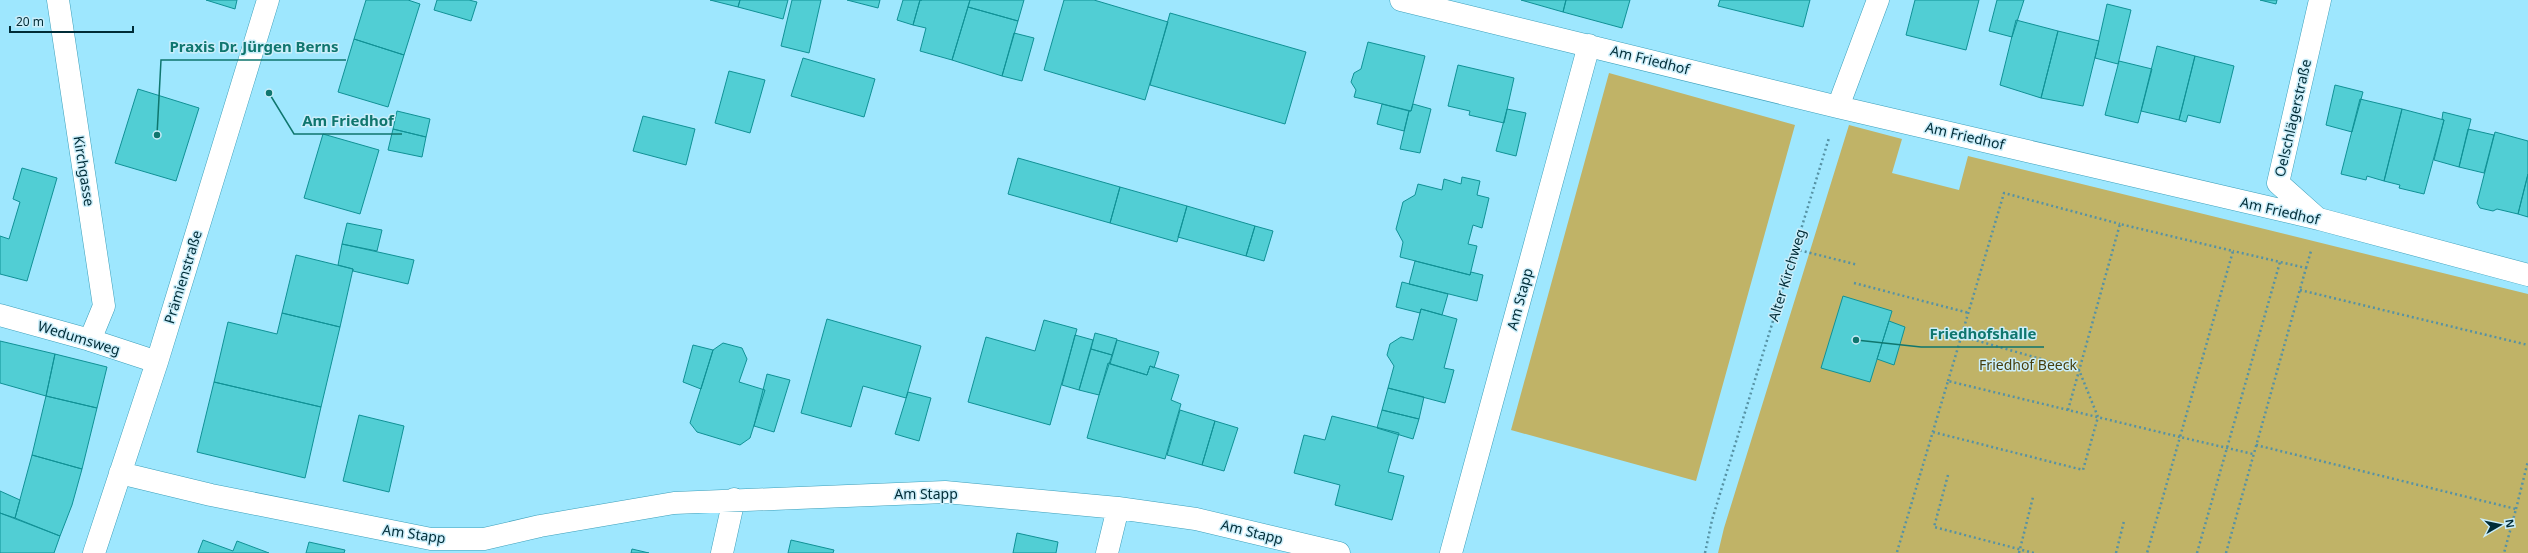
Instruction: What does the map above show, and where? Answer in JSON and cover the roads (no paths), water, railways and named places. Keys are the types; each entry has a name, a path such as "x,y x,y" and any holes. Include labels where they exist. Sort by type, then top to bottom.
{"street":[{"name":"Kirchgasse","path":"58,0 104,306 90,340"},
{"name":"Prämienstraße","path":"94,553 157,362 268,0"},
{"name":"Am Friedhof","path":"1401,0 1838,107 2319,220 2528,275"},
{"path":"1838,107 1878,0"},
{"name":"Oelschlägerstraße","path":"2319,220 2278,182 2320,0"},
{"name":"Am Stapp","path":"1451,553 1589,45"},
{"name":"Wedumsweg","path":"0,315 90,340 157,362"},
{"name":"Am Stapp","path":"120,473 211,496 431,539 484,539 540,526 674,502 945,492 1118,508 1196,518 1338,553"},
{"path":"722,553 734,499"},
{"path":"1107,553 1118,508"}],"place":[{"name":"Am Friedhof","path":"269,93"},
{"name":"Praxis Dr. Jürgen Berns","path":"157,135"},
{"name":"Friedhofshalle","path":"1856,340"}],"park label":[{"name":"Friedhof Beeck","path":"2028,365"}]}
